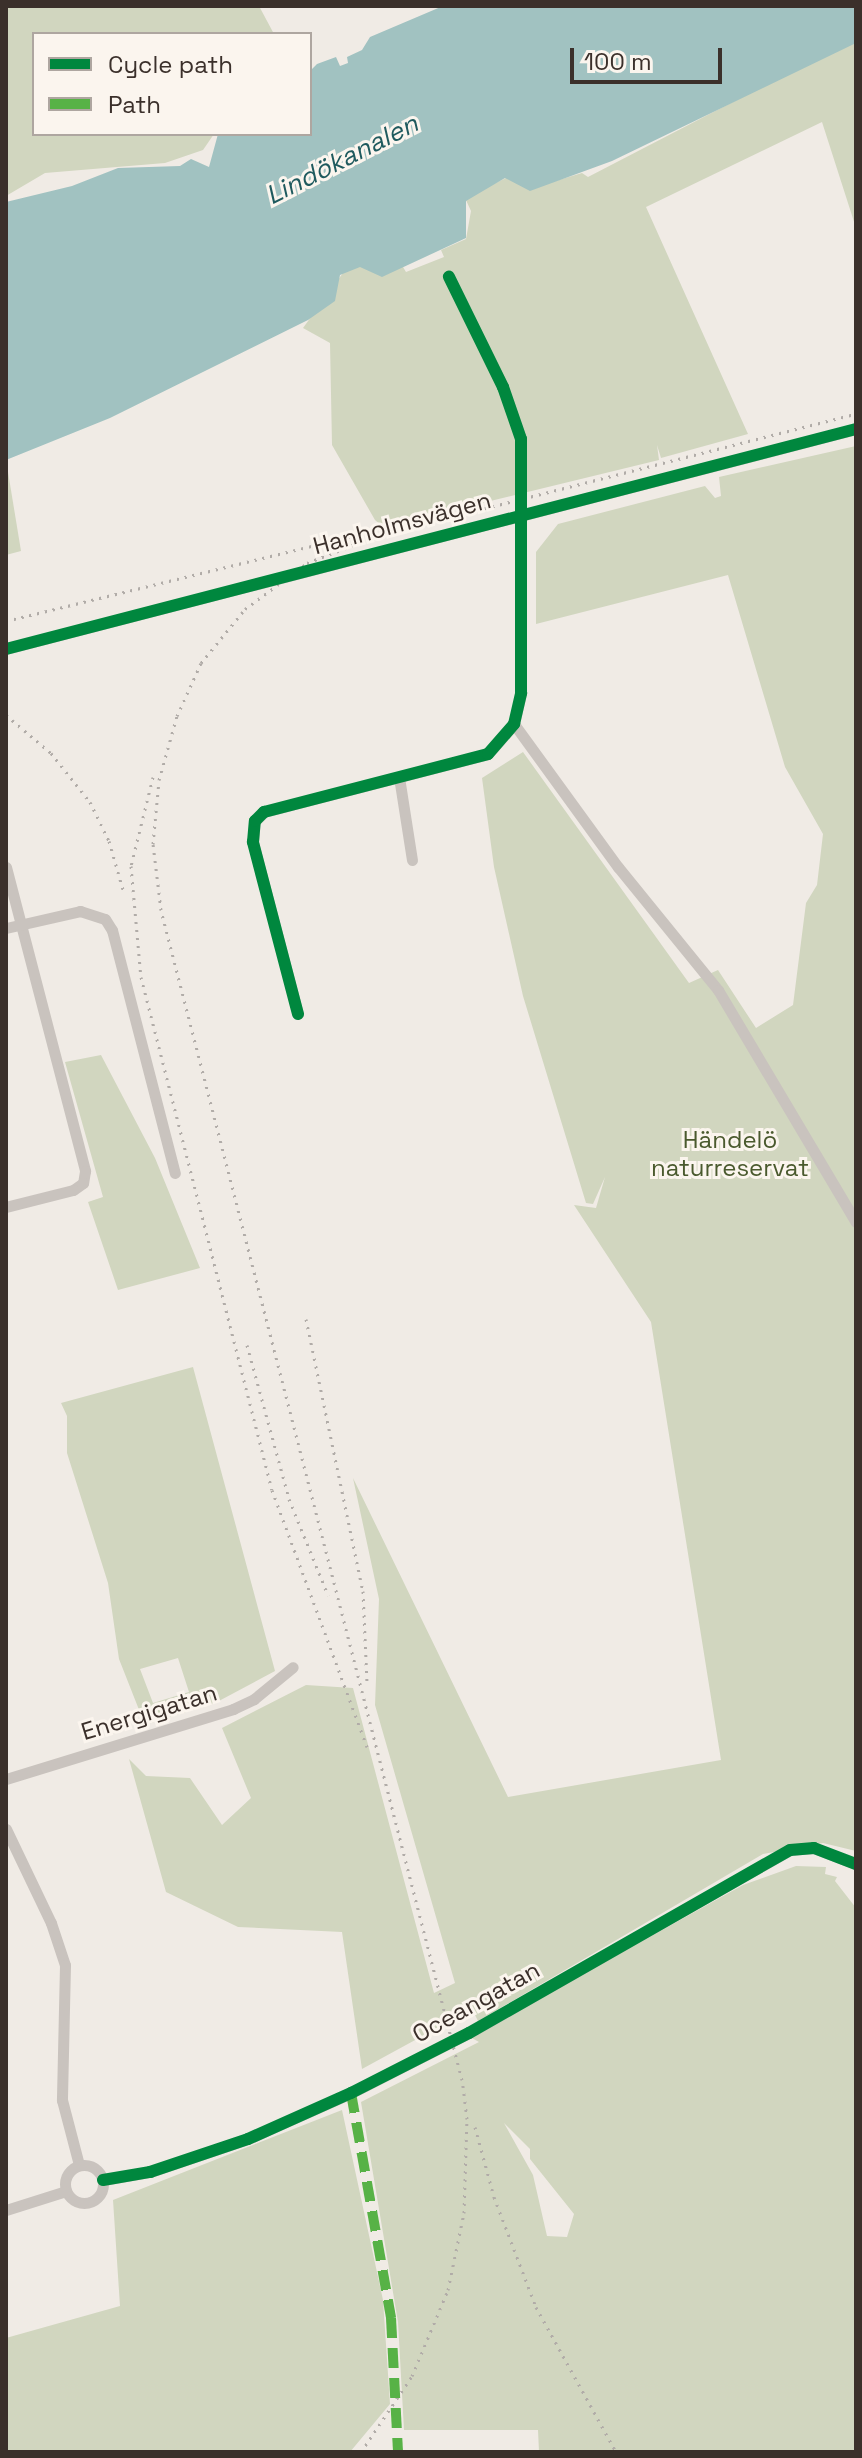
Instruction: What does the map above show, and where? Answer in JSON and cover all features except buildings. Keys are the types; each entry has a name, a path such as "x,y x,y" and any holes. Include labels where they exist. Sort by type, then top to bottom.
{"street":[{"path":"298,1014 253,842 255,821 264,812 488,754 514,724 521,693 521,439 503,387 449,277"},
{"name":"Hanholmsvägen","path":"6,649 856,429"},
{"path":"514,724 618,867 718,990 856,1222"},
{"path":"399,777 412,860"},
{"path":"6,867 85,1171 83,1183 73,1190 6,1207"},
{"path":"6,928 92,912 112,930 175,1173"},
{"name":"Energigatan","path":"6,1779 233,1709 254,1699 293,1667"},
{"path":"6,1829 51,1923 65,1965 59,2047 62,2100 79,2165"},
{"name":"Oceangatan","path":"103,2180 150,2172 248,2139 351,2093 461,2038 790,1850 814,1848 856,1864"},
{"path":"79,2165 94,2167 103,2180 101,2194 89,2202 75,2201 66,2191 67,2175 79,2165"},
{"path":"6,2210 66,2191"}],"green space":[{"path":"6,6 259,6 273,32 32,32 32,136 213,136 203,150 165,163 45,173 6,196"},
{"path":"856,38 856,228 822,122 646,207 748,434 661,458 657,445 659,460 383,527 375,520 332,445 330,343 303,328 348,266 403,267 406,272 444,257 441,250 466,239 471,211 465,198 510,176 532,188 582,173 588,177"},
{"name":"Händelö naturreservat","path":"856,446 856,1851 823,1843 763,1854 478,2021 472,2009 362,2069 342,1932 238,1927 166,1892 129,1759 146,1776 190,1778 222,1825 251,1798 222,1728 306,1685 353,1688 434,1993 455,1983 375,1705 379,1599 353,1478 508,1797 721,1760 651,1322 574,1205 596,1208 605,1177 593,1204 586,1203 523,996 494,867 482,778 523,752 689,983 718,970 756,1028 793,1005 806,903 817,885 823,834 785,767 728,575 536,624 536,552 558,524 705,486 715,498 721,496 719,477"},
{"path":"6,473 21,551 6,555"},
{"path":"101,1055 155,1158 200,1268 118,1290 88,1202 103,1197 65,1062"},
{"path":"193,1367 275,1671 217,1702 145,1725 119,1659 108,1583 67,1453 67,1416 61,1403","holes":["178,1658 189,1692 153,1703 140,1669"]},
{"path":"796,1866 826,1867 825,1874 837,1877 835,1881 856,1908 856,2452 539,2452 538,2430 404,2430 398,2322 361,2102 479,2042 470,2037 743,1885","holes":["504,2123 530,2149 530,2159 574,2214 567,2237 547,2236 533,2175"]},
{"path":"342,2110 383,2300 390,2404 350,2452 6,2452 6,2338 120,2306 113,2200"}],"water":[{"name":"Lindökanalen","path":"443,6 856,6 856,43 612,161 530,191 505,178 466,201 466,238 382,277 360,267 340,275 335,301 308,320 110,418 6,460 6,202 72,186 118,168 180,166 191,159 209,167 217,136 312,136 312,69 336,57 340,66 348,63 347,57 362,50 370,37"}],"railway":[{"path":"361,2452 412,2376 448,2290 464,2213 467,2119 462,2080 161,910 153,844 159,780 177,716 201,663 245,609 307,563 376,536 856,414"},
{"path":"6,621 352,536"},
{"path":"6,715 51,753 90,802 109,841 124,893"},
{"path":"153,777 131,866 141,977 272,1490 367,1747"},
{"path":"306,1319 363,1591 367,1683"},
{"path":"247,1345 289,1499 328,1595"},
{"path":"475,2127 494,2197 536,2307 616,2452"}],"marked path":[{"path":"351,2093 391,2318 398,2452"}],"cycle path":[{"path":"298,1014 253,842 255,821 264,812 488,754 514,724 521,693 521,439 503,387 449,277"},
{"path":"6,649 856,429"},
{"path":"103,2180 150,2172 248,2139 351,2093 469,2033 790,1850 814,1848 856,1864"}]}
